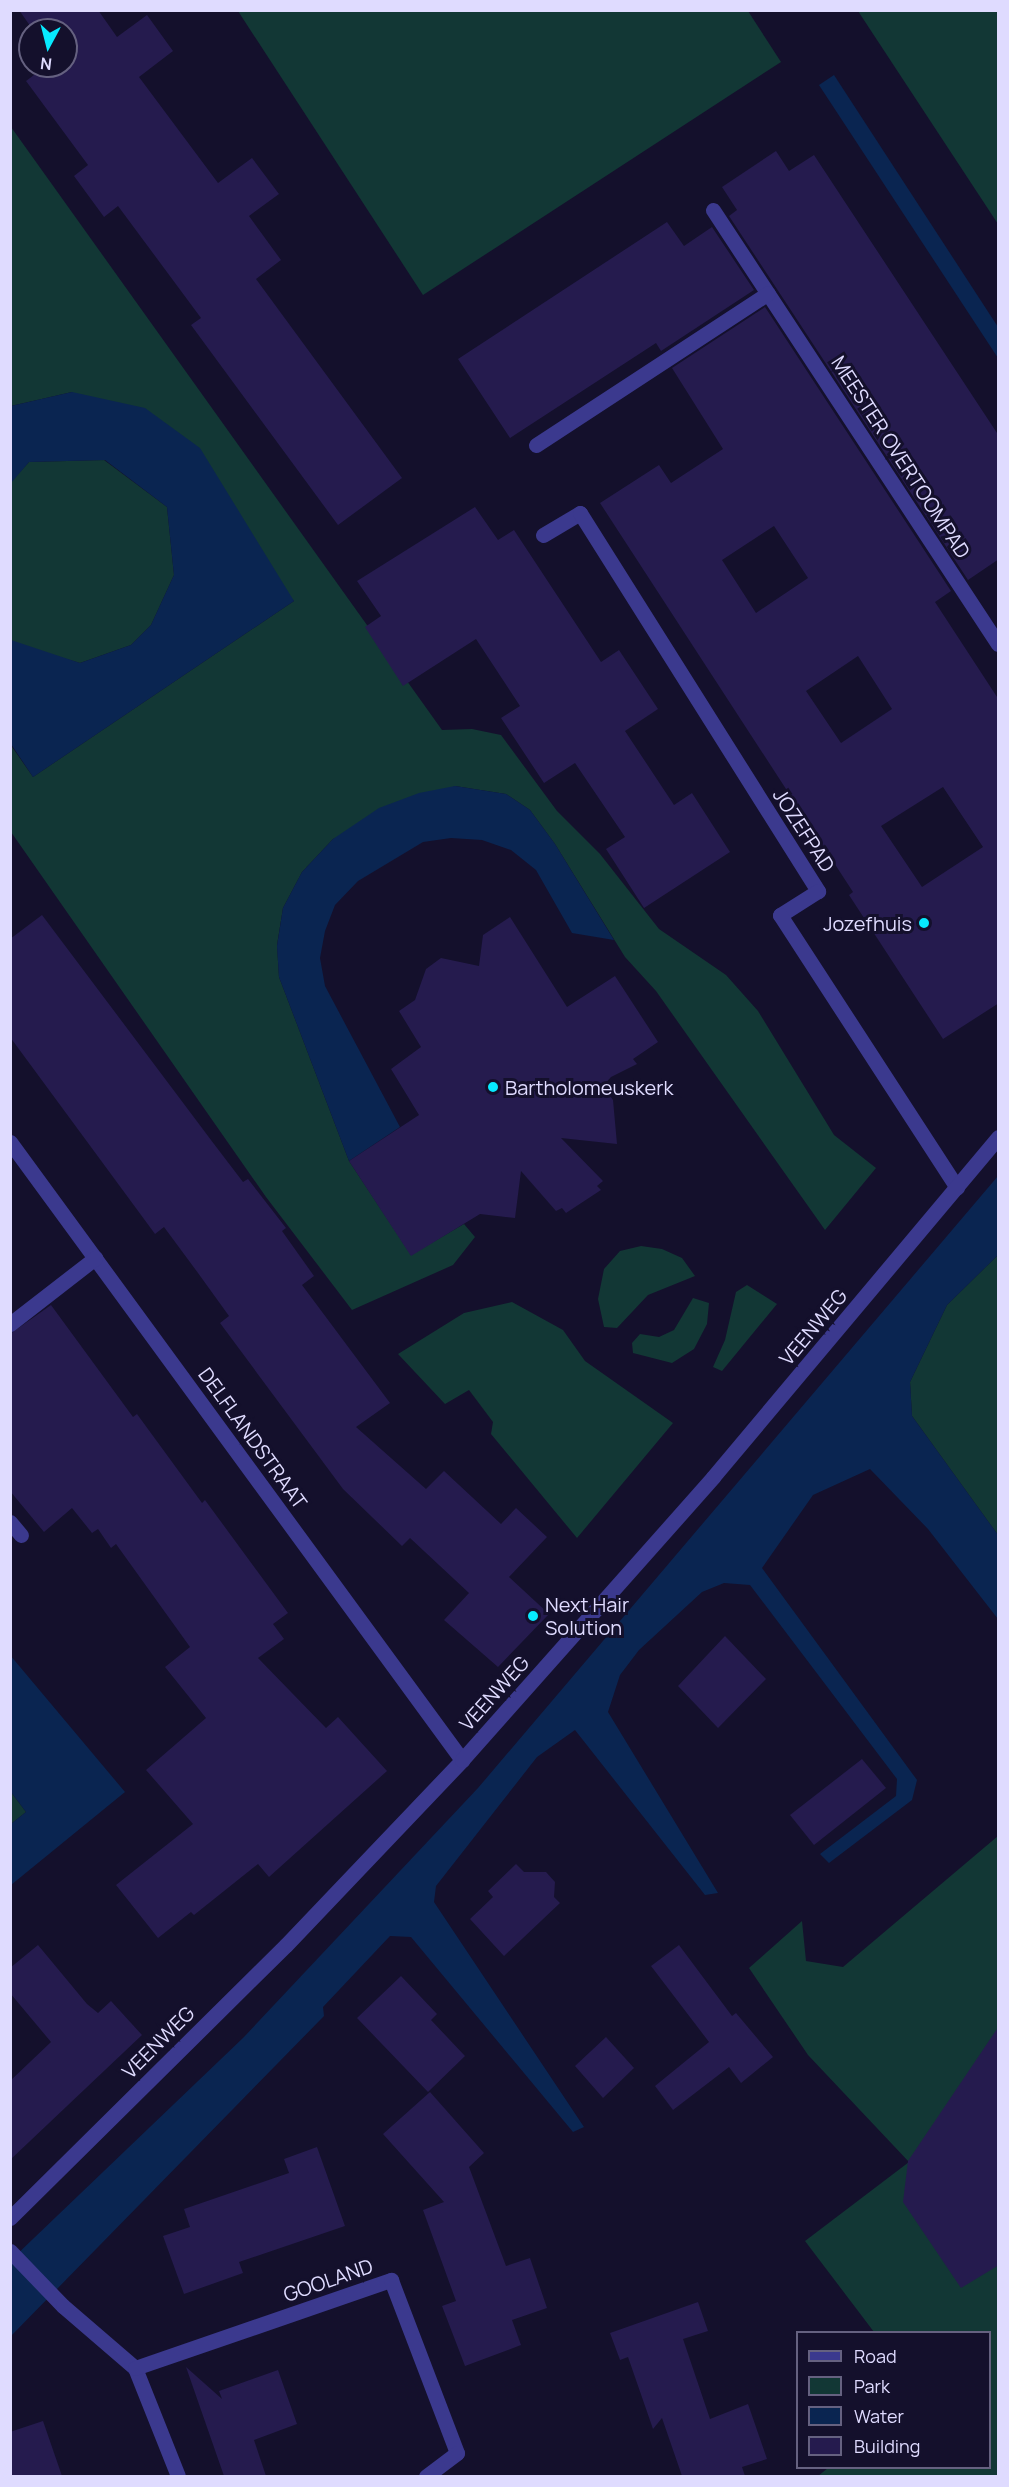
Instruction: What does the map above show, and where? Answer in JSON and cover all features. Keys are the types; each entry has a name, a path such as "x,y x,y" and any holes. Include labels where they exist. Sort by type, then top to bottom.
{"street":[{"name":"MEESTER OVERTOOMPAD","path":"713,210 999,644"},
{"path":"536,445 768,293"},
{"name":"JOZEFPAD","path":"543,536 580,513 818,891 780,915 957,1188"},
{"name":"VEENWEG","path":"10,2218 286,1945 462,1760 706,1485 999,1137"},
{"name":"DELFLANDSTRAAT","path":"10,1142 462,1760"},
{"path":"10,1324 95,1258"},
{"path":"10,1522 21,1535"},
{"path":"10,2251 63,2306 135,2368 178,2476"},
{"name":"GOOLAND","path":"135,2368 391,2280 457,2453 426,2476"}],"green space":[{"path":"238,11 748,11 781,62 423,295"},
{"path":"858,11 998,11 998,224"},
{"path":"11,127 442,730 472,729 501,735 557,811 600,854 659,929 726,975 758,1011 834,1135 876,1168 825,1230 656,991 625,957 555,844 530,810 506,794 455,786 333,839 302,872 283,908 277,945 279,977 349,1161 411,1255 464,1224 475,1237 453,1265 352,1310 266,1197 11,832 10,744 33,777 294,601 72,392 11,406"},
{"path":"104,460 167,507 174,575 151,625 131,645 80,663 12,643 10,483 29,462"},
{"path":"641,1246 662,1249 682,1258 695,1276 648,1295 617,1328 604,1327 598,1299 604,1269 620,1251"},
{"path":"998,1255 998,1535 912,1416 910,1382 947,1305"},
{"path":"747,1285 777,1304 722,1371 713,1367 725,1340 736,1292"},
{"path":"693,1298 709,1303 707,1324 694,1349 672,1363 633,1353 632,1343 640,1334 659,1337 674,1330"},
{"path":"512,1302 563,1330 585,1361 673,1423 577,1538 491,1434 493,1422 469,1390 445,1404 398,1354 464,1313"},
{"path":"11,1792 26,1812 11,1824"},
{"path":"998,1836 998,2476 818,2476 827,2469 991,2469 991,2331 873,2331 805,2241 909,2162 808,2055 749,1968 802,1921 806,1961 843,1967"}],"water":[{"path":"834,75 998,327 998,358 819,85"},
{"path":"72,392 145,408 200,448 294,601 33,777 11,744 11,640 80,663 131,645 151,625 174,575 167,507 105,460 29,462 11,483 11,406"},
{"path":"455,786 506,794 530,810 555,844 614,940 572,933 536,870 511,850 482,840 451,838 423,842 358,881 335,905 325,931 320,958 325,986 400,1127 349,1161 279,977 277,946 283,908 302,872 333,839 379,808 419,793"},
{"path":"998,1176 998,1255 947,1305 910,1382 912,1416 998,1535 998,1619 928,1529 870,1469 813,1495 762,1568 917,1780 912,1800 829,1863 820,1854 896,1796 897,1779 750,1585 724,1583 702,1592 639,1650 620,1675 608,1712 718,1893 705,1895 575,1730 537,1757 436,1886 434,1902 584,2127 573,2132 411,1937 390,1936 323,2007 324,2016 11,2336 11,2260 244,2037 478,1788"},
{"path":"10,1655 125,1792 11,1885 11,1824 26,1812 11,1792"}],"building":[{"path":"19,10 98,10 117,37 147,15 173,51 139,77 218,183 252,158 279,194 249,216 281,260 256,279 402,478 338,525 191,325 201,318 118,206 104,217 74,176 88,165 26,81 30,78 78,78 78,18 25,18"},
{"path":"776,151 789,171 814,155 999,436 999,559 968,580 729,216 737,210 722,187"},
{"path":"667,222 684,246 712,227 754,290 661,351 656,343 510,438 458,359"},
{"path":"765,307 951,591 935,602 999,700 999,1003 943,1039 849,895 853,892 600,503 659,465 671,483 723,449 672,368","holes":["774,526 808,578 756,613 722,560","858,656 892,709 841,743 806,691","943,787 983,847 922,887 881,826"]},
{"path":"475,507 498,540 514,530 601,662 619,650 658,709 625,731 674,805 692,793 730,852 644,908 606,849 625,837 575,763 544,783 501,718 520,706 476,639 403,686 365,627 381,616 357,581"},
{"path":"42,915 243,1182 248,1179 286,1228 282,1231 314,1276 302,1285 390,1403 356,1427 426,1489 444,1471 501,1524 516,1508 547,1537 509,1577 549,1614 498,1667 444,1620 469,1593 410,1538 402,1546 343,1489 220,1323 229,1316 198,1273 164,1227 155,1234 10,1037 10,939"},
{"name":"Bartholomeuskerk","path":"510,917 567,1007 615,976 658,1042 633,1059 637,1064 611,1077 603,1086 613,1100 617,1144 561,1138 603,1181 597,1186 601,1190 566,1213 562,1208 556,1211 521,1171 515,1218 480,1214 411,1256 349,1161 419,1115 391,1069 421,1047 399,1011 415,1000 426,969 441,958 479,966 483,935"},
{"path":"51,1305 133,1417 137,1414 202,1503 205,1500 288,1613 273,1624 284,1639 258,1658 326,1728 338,1717 387,1771 269,1877 258,1864 194,1915 191,1912 158,1938 116,1885 193,1824 146,1770 206,1718 165,1667 190,1647 116,1544 111,1548 98,1529 92,1533 72,1508 44,1532 10,1491 10,1334"},
{"path":"725,1636 766,1679 718,1728 678,1686"},
{"path":"862,1759 886,1788 814,1845 790,1815"},
{"path":"516,1864 524,1872 546,1872 555,1882 554,1897 560,1903 504,1956 470,1919 493,1897 488,1891"},
{"path":"38,1945 87,2004 98,2013 111,2001 142,2035 10,2160 10,2081 51,2042 10,1993 10,1968"},
{"path":"679,1945 732,2016 736,2013 773,2057 741,2083 729,2067 673,2110 655,2086 709,2042 651,1966"},
{"path":"401,1976 437,2014 431,2020 465,2056 428,2092 357,2018"},
{"path":"999,2026 999,2265 961,2288 903,2202 908,2161"},
{"path":"606,2037 634,2068 603,2098 575,2066"},
{"path":"430,2092 484,2153 469,2167 506,2266 530,2258 547,2308 512,2320 521,2345 465,2366 442,2306 456,2301 423,2210 444,2202 383,2134"},
{"path":"317,2147 345,2226 239,2262 243,2273 184,2294 163,2236 190,2227 184,2209 289,2173 284,2159"},
{"path":"698,2302 708,2331 683,2339 710,2419 748,2404 767,2459 742,2467 745,2476 682,2476 662,2418 653,2429 628,2357 620,2360 610,2333"},
{"path":"186,2367 222,2399 219,2391 278,2370 297,2424 254,2440 266,2476 224,2476"},
{"path":"43,2421 62,2476 10,2476 10,2432"}],"place":[{"name":"Jozefhuis","path":"924,923"},
{"name":"Bartholomeuskerk","path":"493,1087"},
{"name":"Next Hair Solution","path":"533,1616"}]}
